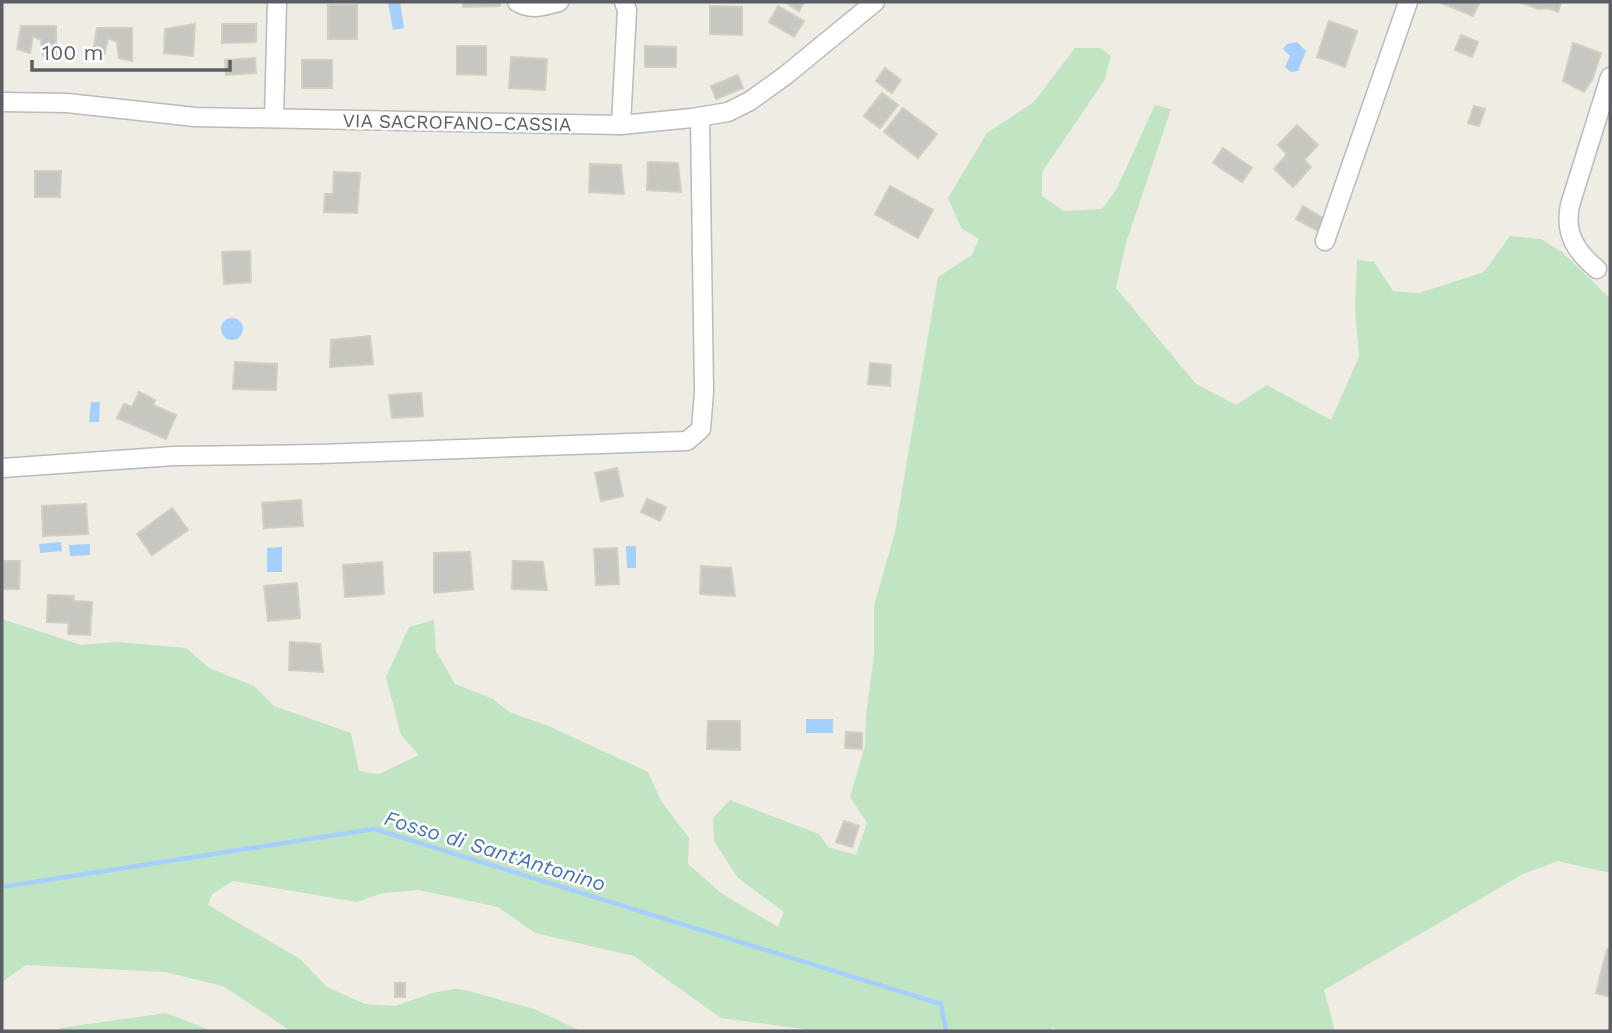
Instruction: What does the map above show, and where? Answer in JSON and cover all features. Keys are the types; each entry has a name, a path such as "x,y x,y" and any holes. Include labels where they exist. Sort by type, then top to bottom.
{"street":[{"path":"274,118 277,2"},
{"path":"517,2 529,8 538,8 559,2"},
{"path":"621,125 627,10 624,2"},
{"name":"VIA SACROFANO-CASSIA","path":"2,102 67,103 174,116 621,125 700,117 728,112 758,96 875,2"},
{"path":"1325,241 1408,2"},
{"path":"1597,268 1577,251 1568,219 1610,77"},
{"path":"2,468 174,456 320,454 687,441 701,429 704,392 700,117"}],"green space":[{"path":"1075,48 1100,48 1111,56 1104,81 1042,172 1042,196 1064,211 1102,209 1116,190 1155,105 1171,109 1126,243 1116,288 1196,384 1236,405 1267,385 1331,420 1359,357 1355,309 1357,260 1374,262 1393,291 1419,293 1484,272 1510,236 1541,239 1562,252 1610,298 1610,873 1558,861 1523,874 1324,990 1335,1031 1061,1031 1053,1028 1048,1031 818,1031 721,1018 634,956 535,933 498,907 419,890 383,893 357,902 233,881 212,894 208,905 300,959 327,987 365,1004 396,1006 432,993 465,990 534,1009 581,1031 291,1031 223,986 165,972 26,965 2,982 2,619 81,645 118,642 186,648 209,668 254,686 274,706 351,733 359,771 379,774 419,755 401,735 386,677 409,627 434,620 436,651 455,684 493,699 509,712 551,727 648,772 661,801 689,838 688,864 721,893 778,927 784,912 738,878 714,841 713,818 730,800 819,834 828,847 856,855 867,823 850,797 865,746 874,654 874,606 895,532 938,277 972,255 979,239 962,229 948,198 987,133 1034,102"},
{"path":"166,1013 212,1031 56,1031 61,1028"}],"water":[{"path":"388,2 400,2 404,28 393,30"},
{"path":"1297,42 1306,51 1298,71 1291,72 1285,67 1290,56 1283,49 1287,44"},
{"path":"232,318 240,321 243,329 240,337 232,340 224,337 221,329 224,321"},
{"path":"91,402 100,402 99,422 89,422"},
{"path":"61,542 62,551 40,553 39,544"},
{"path":"90,544 90,555 70,556 69,545"},
{"path":"626,546 636,546 636,568 627,568"},
{"path":"282,547 282,572 267,572 267,548"},
{"path":"806,719 833,719 833,733 806,733"}],"building":[{"path":"463,2 500,2 500,6 463,7"},
{"path":"785,2 804,2 799,11"},
{"path":"1439,2 1480,2 1473,16"},
{"path":"1519,2 1561,2 1558,12"},
{"path":"328,5 357,5 357,39 328,39"},
{"path":"710,6 742,7 742,35 710,34"},
{"path":"778,6 804,21 794,37 769,22"},
{"path":"1329,21 1357,31 1345,67 1317,57"},
{"path":"195,24 193,56 164,53 165,29"},
{"path":"222,24 256,24 256,42 222,43"},
{"path":"21,26 56,26 56,60 43,56 41,40 33,36 30,53 17,49"},
{"path":"97,28 132,28 132,61 119,58 117,42 108,38 105,54 93,51"},
{"path":"1461,35 1478,42 1472,57 1455,50"},
{"path":"1573,43 1601,53 1592,80 1584,92 1563,81"},
{"path":"457,46 486,46 486,75 457,74"},
{"path":"645,46 676,47 676,67 645,67"},
{"path":"511,57 547,59 545,90 509,88"},
{"path":"255,58 256,73 226,75 225,60"},
{"path":"302,60 332,60 332,88 302,88"},
{"path":"885,68 901,80 892,93 876,81"},
{"path":"738,75 743,88 716,99 711,86"},
{"path":"882,93 898,105 880,128 864,116"},
{"path":"1474,106 1485,109 1479,126 1468,123"},
{"path":"903,108 937,134 918,158 884,132"},
{"path":"1297,125 1318,145 1304,160 1311,167 1293,187 1274,169 1287,154 1278,145"},
{"path":"1223,148 1252,168 1242,182 1213,163"},
{"path":"648,162 678,163 681,192 647,190"},
{"path":"590,164 621,165 624,194 589,192"},
{"path":"35,171 61,171 60,197 35,197"},
{"path":"334,172 360,173 357,213 324,212 325,194 333,194"},
{"path":"890,186 933,210 918,238 875,214"},
{"path":"1303,206 1325,219 1318,231 1296,219"},
{"path":"250,251 251,282 224,284 222,252"},
{"path":"370,336 373,364 330,367 331,340"},
{"path":"235,362 277,364 276,390 233,389"},
{"path":"870,363 891,365 890,386 868,384"},
{"path":"139,392 155,400 153,405 176,415 166,439 117,418 124,404 132,407"},
{"path":"421,393 423,416 392,418 389,395"},
{"path":"617,468 623,496 601,501 595,473"},
{"path":"647,499 666,507 660,521 641,512"},
{"path":"301,500 303,526 264,528 262,503"},
{"path":"86,504 88,534 43,536 42,506"},
{"path":"172,508 188,530 152,555 137,534"},
{"path":"617,548 619,584 596,585 594,549"},
{"path":"470,552 473,589 434,593 434,553"},
{"path":"2,561 20,561 19,589 2,589"},
{"path":"513,561 543,562 547,590 512,589"},
{"path":"382,562 384,594 345,597 343,565"},
{"path":"701,566 731,568 735,596 700,594"},
{"path":"297,583 300,618 268,621 264,586"},
{"path":"48,595 74,596 73,601 92,602 90,635 68,634 69,623 47,622"},
{"path":"290,642 320,644 323,672 289,670"},
{"path":"708,721 740,721 740,750 707,749"},
{"path":"846,732 862,733 862,749 845,748"},
{"path":"844,821 859,826 852,847 836,842"},
{"path":"1607,949 1610,950 1610,997 1596,993"},
{"path":"395,983 405,983 405,997 395,997"}],"waterway":[{"name":"Fosso di Sant'Antonino","path":"2,887 374,829 941,1004 946,1031"}]}
